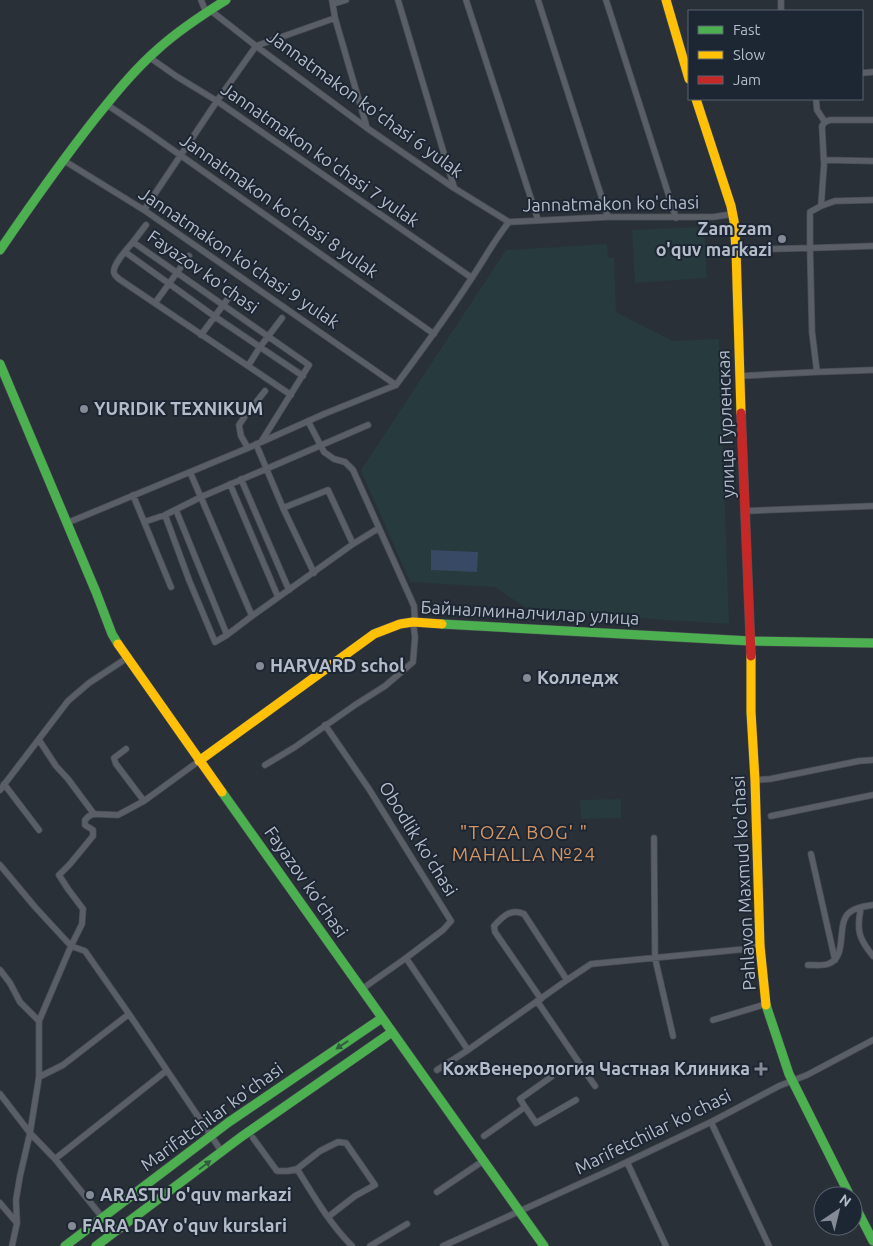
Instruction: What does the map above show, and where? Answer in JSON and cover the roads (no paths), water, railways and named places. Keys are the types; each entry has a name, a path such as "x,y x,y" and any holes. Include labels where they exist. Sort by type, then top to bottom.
{"street":[{"path":"200,0 208,11"},
{"path":"0,250 62,160 106,104 149,57 177,33 226,0"},
{"path":"346,0 332,2 367,128"},
{"path":"398,0 454,188"},
{"path":"466,0 538,220"},
{"path":"538,0 608,217"},
{"path":"606,0 676,218"},
{"path":"666,0 688,76"},
{"name":"Jannatmakon ko'chasi 6 yulak","path":"208,11 367,128 454,188 510,222"},
{"path":"144,210 256,46 335,18"},
{"name":"Jannatmakon ko'chasi 7 yulak","path":"149,57 217,101 472,278"},
{"name":"улица Гурленская","path":"696,100 732,210 736,250 750,641"},
{"path":"816,100 817,110 825,122"},
{"name":"Jannatmakon ko'chasi 8 yulak","path":"106,104 434,334"},
{"path":"821,206 824,160 822,126 830,120 873,120"},
{"name":"Jannatmakon ko'chasi 9 yulak","path":"62,160 144,210 396,385"},
{"path":"824,160 873,160"},
{"path":"817,372 812,332 810,212 835,201 873,200"},
{"name":"Jannatmakon ko'chasi","path":"396,385 434,334 502,231 510,222 608,217 713,218 732,210"},
{"path":"133,242 146,225"},
{"name":"Fayazov ko'chasi","path":"291,395 119,279 115,275 116,265 133,242 310,365 303,376"},
{"path":"736,250 873,246"},
{"path":"125,252 214,316 303,376 259,443 266,469 314,573"},
{"path":"156,303 189,256"},
{"path":"201,335 235,289"},
{"path":"248,366 282,318"},
{"name":"Fayazov ko'chasi","path":"0,364 112,634 126,658 544,1246"},
{"path":"740,376 873,370"},
{"path":"67,523 396,385"},
{"path":"248,448 241,436 239,425 265,391"},
{"path":"265,765 385,686 413,662 414,606 353,470 345,462 324,452 308,421"},
{"path":"144,522 176,510 241,479 368,426"},
{"path":"190,472 252,616"},
{"path":"241,479 288,590"},
{"path":"230,484 278,597"},
{"path":"283,508 328,490 353,544"},
{"path":"133,495 171,587"},
{"path":"745,511 873,506"},
{"path":"176,510 226,635"},
{"path":"164,515 215,642 353,544 379,528"},
{"name":"Байналминалчилар улица","path":"94,814 118,815 144,801 368,638 387,628 414,622 750,641 873,643"},
{"name":"Pahlavon Maxmud ko'chasi","path":"750,641 760,946 766,1004 780,1050 793,1081 845,1186"},
{"path":"39,830 2,787 68,701 89,683 126,658"},
{"name":"Obodlik ko'chasi","path":"325,725 369,789 451,921 443,930 362,989"},
{"path":"12,1246 17,1224 16,1200 39,1077 39,1021 82,924 83,909 59,875 93,836 93,830 86,825 85,820 94,814 68,778 56,766 39,740"},
{"path":"126,749 114,758 116,764 144,801"},
{"path":"755,780 770,779 859,760 873,760"},
{"path":"771,816 873,795"},
{"path":"654,838 655,958 673,1036"},
{"path":"812,854 835,960"},
{"path":"0,865 35,908 71,946 84,952 222,1152"},
{"path":"808,964 827,964 835,960 841,948 845,917 851,910 873,905"},
{"path":"861,908 858,918 860,938 873,956"},
{"path":"567,980 524,914 513,912 500,919 494,926 495,932 595,1086"},
{"path":"437,1070 591,964 746,949 760,946"},
{"path":"406,958 468,1050"},
{"path":"0,970 10,983 20,1002 39,1021"},
{"path":"712,1020 766,1004"},
{"path":"39,1077 63,1065 128,1014"},
{"name":"Marifatchilar ko'chasi","path":"65,1246 229,1122 382,1018"},
{"name":"Marifatchilar ko'chasi","path":"96,1246 222,1152 392,1032"},
{"name":"Marifetchilar ko'chasi","path":"443,1246 711,1122 873,1040"},
{"path":"55,1159 166,1071"},
{"path":"551,1077 520,1099 536,1123 576,1100"},
{"path":"0,1094 30,1133 55,1159 102,1217"},
{"path":"484,1136 525,1107"},
{"path":"711,1122 769,1246"},
{"path":"253,1138 277,1171 297,1169 320,1150 338,1142 346,1143 375,1185 355,1196 328,1217"},
{"path":"437,1192 483,1161"},
{"path":"627,1162 666,1246"},
{"path":"297,1169 334,1226 352,1246"},
{"path":"0,1203 17,1224"},
{"path":"863,1222 873,1241"},
{"path":"370,1246 407,1224"}],"water":[{"path":"431,550 478,552 477,572 431,570"}],"place":[{"name":"Zam zam o'quv markazi","path":"782,239"},
{"name":"YURIDIK TEXNIKUM","path":"84,409"},
{"name":"HARVARD schol","path":"260,666"},
{"name":"Колледж","path":"527,678"},
{"name":"КожВенерология Частная Клиника","path":"761,1069"},
{"name":"ARASTU o'quv markazi","path":"90,1195"},
{"name":"FARA DAY o'quv kurslari","path":"72,1226"}],"district":[{"name":"\"TOZA BOG' \" MAHALLA №24","path":"524,843"}]}
